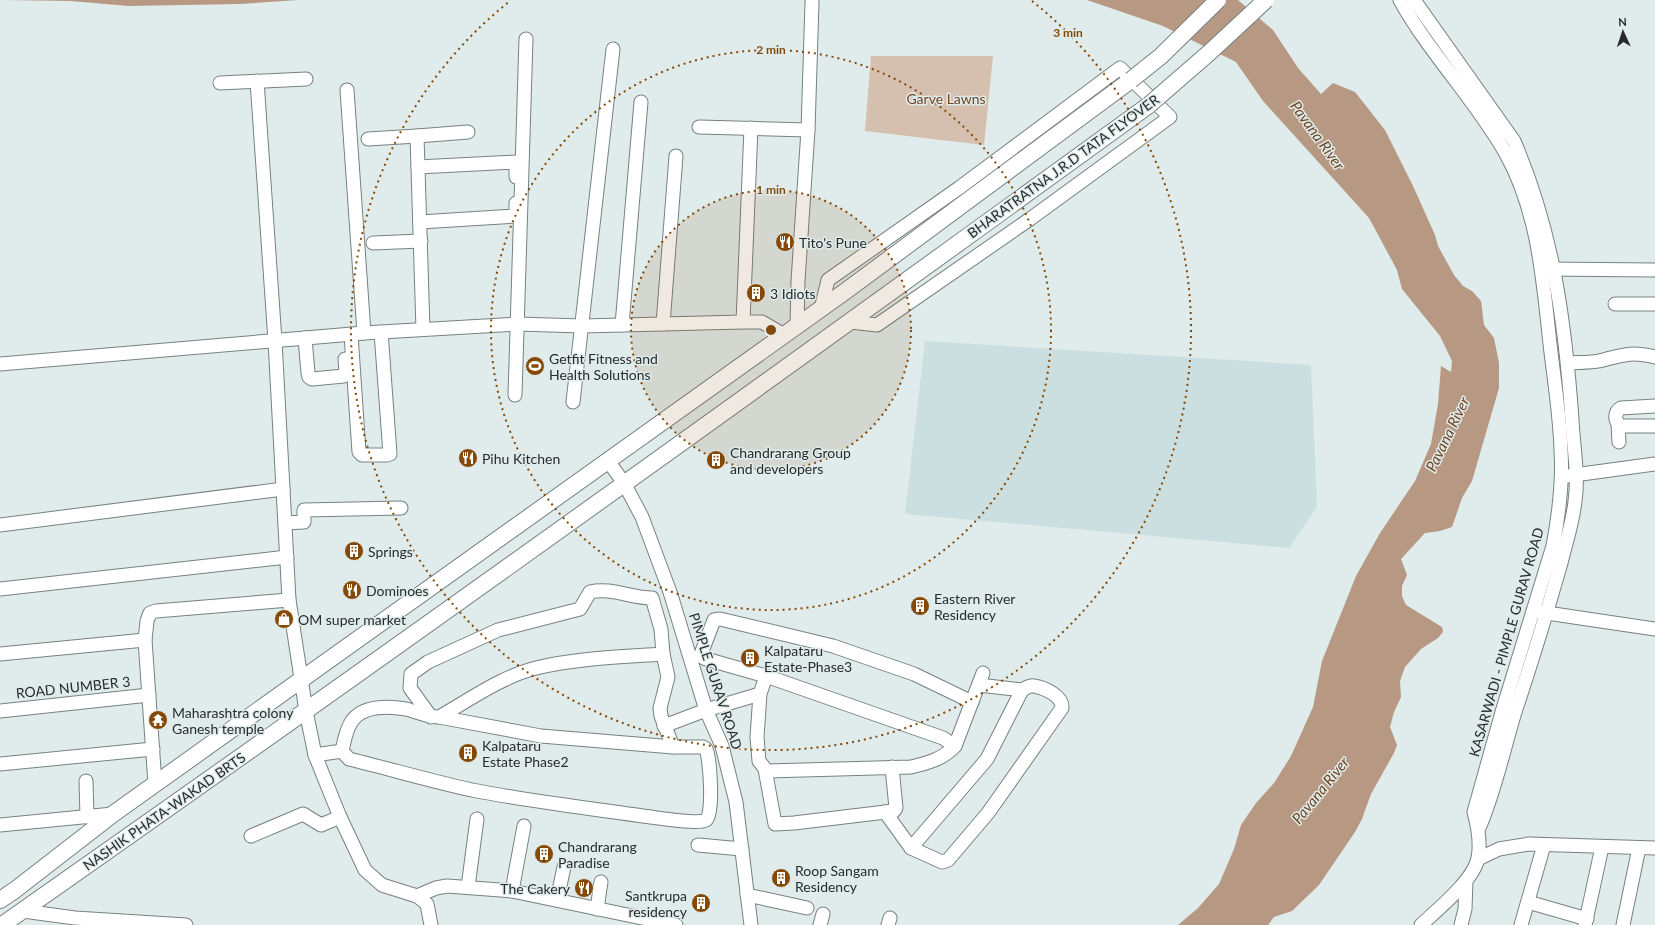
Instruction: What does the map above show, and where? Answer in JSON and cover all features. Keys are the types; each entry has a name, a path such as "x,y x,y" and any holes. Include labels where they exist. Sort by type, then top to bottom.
{"main road":[{"name":"BHARATRATNA J.R.D TATA FLYOVER","path":"0,900 8,890 113,814 821,309 1131,80 1161,56 1218,0"},
{"name":"BHARATRATNA J.R.D TATA FLYOVER","path":"624,483 851,322 1149,104 1210,52 1266,0"},
{"name":"NASHIK PHATA-WAKAD BRTS","path":"2,925 21,918 624,483"}],"street":[{"path":"1400,0 1441,60 1488,123 1506,153 1520,185 1548,269"},
{"path":"1414,0 1514,142 1537,201 1548,269"},
{"path":"797,326 798,281 808,130 812,2"},
{"path":"515,395 526,40"},
{"path":"573,402 613,49"},
{"path":"821,309 828,280 959,188 1120,68 1170,117 1030,219 877,325 851,322"},
{"path":"220,83 306,79"},
{"path":"257,81 275,341 289,600 306,711 315,755 340,817 365,870 382,885 417,896 427,904 431,925"},
{"path":"346,90 364,333"},
{"path":"622,325 641,102"},
{"path":"699,127 808,130"},
{"path":"743,322 751,128"},
{"path":"368,139 468,132"},
{"path":"417,136 423,329"},
{"path":"663,324 676,156"},
{"path":"418,167 516,162 516,216 420,222"},
{"path":"373,243 420,240"},
{"path":"1548,269 1655,270"},
{"name":"KASARWADI - PIMPLE GURAV ROAD","path":"1479,828 1485,814 1506,740 1547,613 1573,516 1576,498 1576,475 1568,363 1548,269"},
{"name":"KASARWADI - PIMPLE GURAV ROAD","path":"1421,925 1466,882 1478,859 1479,828 1474,812 1502,712 1553,546 1558,518 1561,477 1561,449 1548,269"},
{"path":"1615,304 1655,304"},
{"path":"0,364 347,334 518,324 582,326 762,322 784,335"},
{"path":"347,334 359,452 362,455 387,455 390,454 381,332"},
{"path":"305,338 309,377 312,379 340,377 346,374 347,334"},
{"path":"1568,363 1598,361 1627,353 1640,353 1655,357"},
{"path":"1619,442 1616,416 1619,409 1655,406"},
{"path":"1618,424 1628,426 1655,426"},
{"name":"PIMPLE GURAV ROAD","path":"608,460 624,483 642,517 668,586 706,710 722,746 734,795 751,925"},
{"path":"1561,477 1655,464"},
{"path":"0,525 283,489"},
{"path":"285,522 304,522 304,510 401,508"},
{"path":"0,589 287,557"},
{"path":"435,717 410,688 411,674 428,662 498,630 580,609 590,592 602,589 641,598 652,598 661,629 663,654 668,677 660,708 664,726 673,747"},
{"path":"155,784 146,640 146,621 150,613 156,611 289,600"},
{"path":"1533,611 1655,629"},
{"path":"955,746 943,738 766,676 702,657 701,654 714,620 720,619 833,646 914,674 972,702"},
{"path":"0,654 146,640"},
{"path":"435,717 510,678 536,668 579,660 663,654"},
{"path":"766,676 760,694 757,737 759,761 765,769 775,824 894,811 896,808 892,767"},
{"path":"765,769 767,771 892,767 911,766 932,762 948,754 955,746 981,679 1022,690 1034,686 1060,698 1062,708 988,813 948,860 942,862 911,848 885,812"},
{"path":"911,848 987,759 1022,690"},
{"path":"664,726 706,710 760,694"},
{"name":"ROAD NUMBER 3","path":"0,711 149,695"},
{"path":"385,707 406,709 435,717 541,736 673,747 703,747 706,749 710,797 709,816 706,820 700,821 664,819 554,804 471,789 349,758 342,751 352,721 360,714 385,707"},
{"path":"0,764 153,749"},
{"path":"315,755 342,751"},
{"path":"86,781 87,817"},
{"path":"0,825 113,814"},
{"path":"251,836 303,814 318,825 340,817"},
{"path":"468,887 478,819"},
{"path":"512,891 524,826"},
{"path":"698,845 742,849"},
{"path":"1478,859 1499,849 1518,845 1655,848"},
{"path":"1521,925 1544,845"},
{"path":"1528,902 1586,922 1602,847"},
{"path":"1623,925 1639,848"},
{"path":"557,900 564,867"},
{"path":"597,909 602,882"},
{"path":"1461,925 1465,908 1466,882"},
{"path":"417,896 436,888 447,886 512,891 676,925"},
{"path":"747,895 807,908"},
{"path":"21,918 75,918 186,925"}],"shaded area":[{"path":"925,341 1311,365 1317,507 1289,548 905,514"}],"green space":[{"name":"Garve Lawns","path":"871,56 993,56 984,145 865,131"}],"water":[{"path":"5,0 298,0 240,4 128,6 71,1"},
{"name":"Pavana River","path":"1087,0 1238,0 1273,30 1298,68 1321,94 1333,83 1355,92 1385,130 1413,186 1435,235 1438,246 1454,275 1463,286 1472,291 1481,301 1484,325 1494,338 1499,363 1499,388 1472,481 1462,498 1452,527 1440,531 1425,533 1401,559 1407,575 1402,586 1402,596 1406,605 1442,627 1443,632 1438,638 1421,649 1405,667 1400,681 1401,697 1394,712 1390,727 1397,745 1394,753 1371,794 1362,819 1355,832 1319,885 1292,911 1274,917 1268,925 1178,925 1198,908 1219,884 1234,849 1241,825 1256,803 1274,783 1291,756 1313,707 1322,661 1356,576 1380,533 1415,481 1431,444 1438,404 1441,366 1451,372 1452,361 1440,336 1402,289 1397,270 1369,218 1263,101 1236,62 1163,26"}],"place":[{"name":"Tito's Pune","path":"785,242"},
{"name":"3 Idiots","path":"756,293"},
{"name":"Getfit Fitness and Health Solutions","path":"535,366"},
{"name":"Pihu Kitchen","path":"468,458"},
{"name":"Chandrarang Group and developers","path":"716,460"},
{"name":"Springs","path":"354,551"},
{"name":"Dominoes","path":"352,590"},
{"name":"Eastern River Residency","path":"920,606"},
{"name":"OM super market","path":"284,619"},
{"name":"Kalpataru Estate-Phase3","path":"750,658"},
{"name":"Maharashtra colony Ganesh temple","path":"158,720"},
{"name":"Kalpataru Estate Phase2","path":"468,753"},
{"name":"Chandrarang Paradise","path":"544,854"},
{"name":"Roop Sangam Residency","path":"781,878"},
{"name":"The Cakery","path":"584,888"},
{"name":"Santkrupa residency","path":"701,903"}]}
